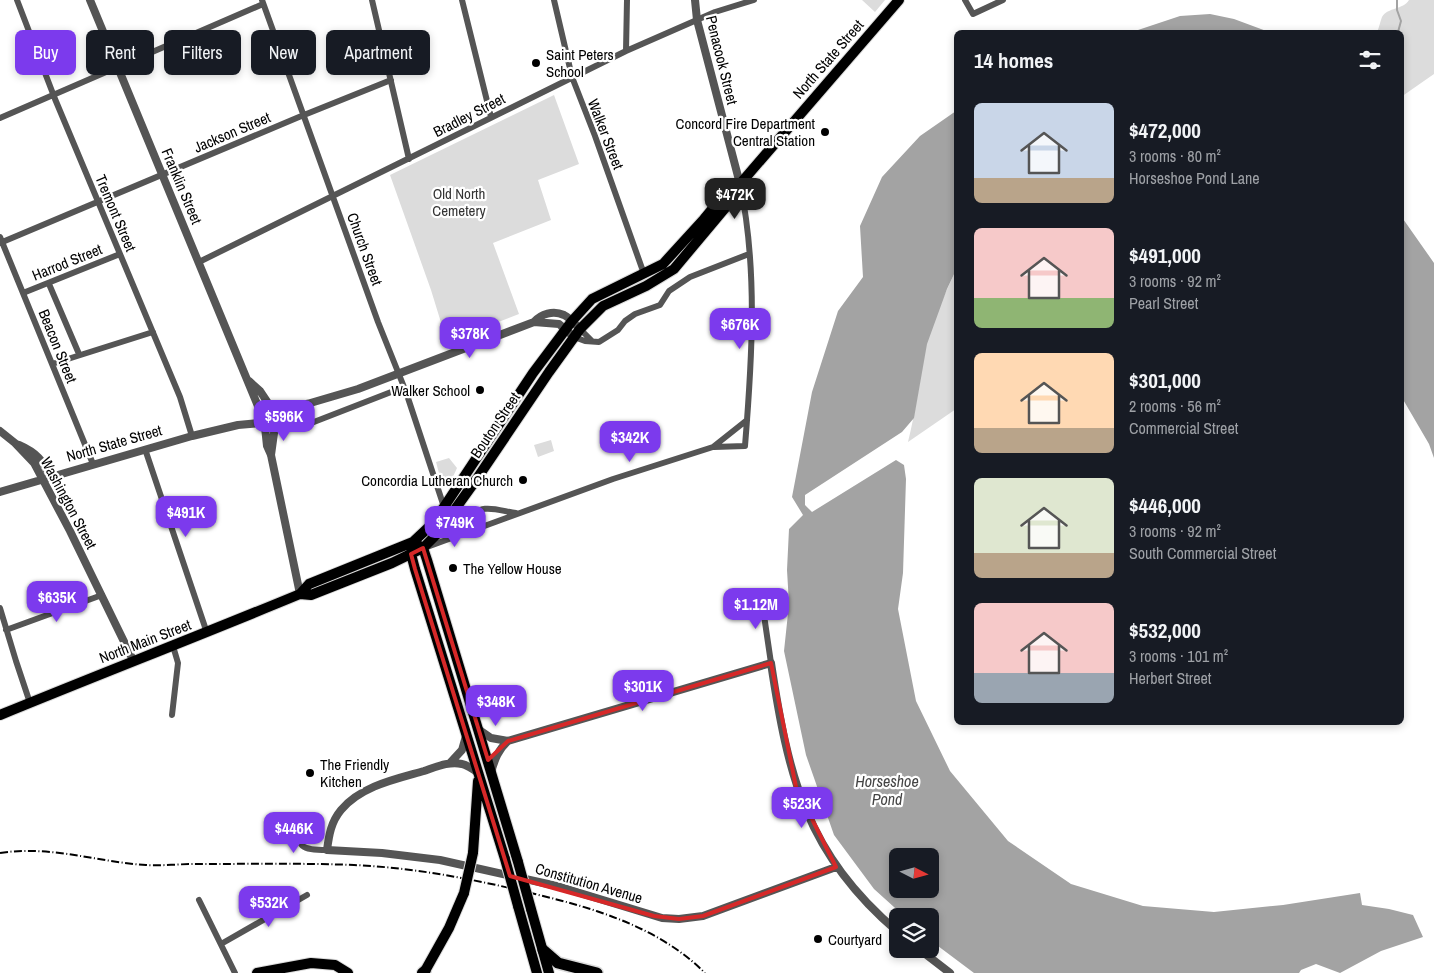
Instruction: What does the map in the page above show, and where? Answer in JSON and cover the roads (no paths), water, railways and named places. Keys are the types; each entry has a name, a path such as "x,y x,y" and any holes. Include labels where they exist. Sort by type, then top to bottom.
{"highway":[{"path":"543,950 558,963 597,973"}],"main road":[{"name":"North State Street","path":"577,333 603,306 646,286 674,269 731,201 740,184 900,0"},
{"name":"North State Street","path":"568,325 592,299 663,264 729,189 740,184"},
{"name":"Bouton Street","path":"413,542 429,527 444,507 533,373 568,325"},
{"name":"Bouton Street","path":"411,554 424,548 438,533 577,333"},
{"path":"537,973 505,859 411,554 413,542 424,548 492,772 550,973"},
{"name":"North Main Street","path":"300,594 309,584 413,542"},
{"name":"North Main Street","path":"0,715 300,594 313,594 411,554"},
{"path":"423,972 449,928 464,893 474,853 479,773"},
{"path":"257,973 311,963 335,965 348,973"}],"street":[{"name":"Tremont Street","path":"17,0 97,201 180,397 192,436"},
{"name":"Franklin Street","path":"90,0 102,30"},
{"path":"372,0 409,159"},
{"path":"462,0 491,117"},
{"name":"Walker Street","path":"554,0 572,77 644,274"},
{"path":"626,51 627,0"},
{"name":"Penacook Street","path":"695,0 698,20 740,184"},
{"name":"Bradley Street","path":"199,262 626,51 716,12 754,0"},
{"path":"965,0 972,14 1003,0"},
{"path":"154,52 262,2"},
{"name":"Church Street","path":"262,2 404,387 444,507"},
{"path":"0,118 101,75"},
{"name":"Franklin Street","path":"121,75 260,412"},
{"name":"Jackson Street","path":"1,241 390,80"},
{"path":"424,548 613,479 713,447 745,446 752,314 747,226 740,184"},
{"name":"Beacon Street","path":"1,241 93,464"},
{"name":"Harrod Street","path":"24,293 120,254"},
{"path":"300,594 271,455 267,446 260,412 264,407 307,404 398,374 534,322 539,316 546,314 564,315 568,325 577,333 592,341 599,342 618,330 625,321 635,314 660,305 670,291 690,277 749,254"},
{"path":"49,284 79,354"},
{"path":"52,364 153,332"},
{"name":"Franklin Street","path":"249,382 260,391 272,407"},
{"path":"277,422 284,426 301,426 404,387"},
{"path":"263,425 277,422 303,409 307,404"},
{"path":"271,455 279,412 272,407"},
{"name":"North State Street","path":"0,492 145,449 238,424 260,412"},
{"path":"713,447 747,420"},
{"name":"North State Street","path":"238,424 263,425"},
{"name":"Washington Street","path":"0,431 15,443 34,463 134,660"},
{"name":"Washington Street","path":"15,443 38,457 45,465 50,478"},
{"path":"145,449 206,633"},
{"path":"479,529 470,520 473,513 479,509 488,508 518,514"},
{"path":"6,630 102,595"},
{"path":"761,595 782,734 796,786 806,813 836,867 867,904 889,924"},
{"path":"0,608 30,703"},
{"path":"172,715 178,663 173,646"},
{"path":"478,729 491,738 508,741 771,663"},
{"path":"450,763 462,750 467,734"},
{"path":"492,772 495,756 508,741"},
{"path":"292,819 302,846 306,849 327,850 329,834 340,811 354,798 372,788 450,763 462,764 479,773"},
{"name":"Constitution Avenue","path":"327,850 389,853 440,860 557,886 645,914 671,919 688,919 703,916 836,867"},
{"path":"221,944 307,895"},
{"path":"199,900 235,973"},
{"path":"931,958 950,973"}],"water":[{"path":"1210,14 1234,19 1264,30 1138,30 1180,16"},
{"name":"Horseshoe Pond","path":"954,112 954,274 927,344 914,418 902,432 805,495 805,505 812,512 896,460 904,465 906,479 903,573 898,609 916,701 950,771 1008,841 1071,884 1143,906 1214,912 1283,905 1360,893 1362,905 1413,915 1423,937 1381,951 1340,973 1316,964 1301,970 1299,973 974,973 939,947 939,908 895,908 874,889 834,835 806,755 784,651 789,604 787,570 789,529 803,515 792,497 812,392 838,311 863,277 860,226 882,177 920,136"},
{"path":"1404,220 1434,263 1434,458 1429,444 1404,401"}],"waterway":[{"path":"1397,0 1397,10 1401,21 1399,30"}],"railway":[{"path":"0,853 19,851 55,852 152,865 354,865 403,869 451,876 547,897 590,909 632,924 671,945 705,973"}],"place":[{"name":"Saint Peters School","path":"536,63"},
{"name":"Concord Fire Department Central Station","path":"825,132"},
{"name":"Walker School","path":"480,390"},
{"name":"Concordia Lutheran Church","path":"523,480"},
{"name":"The Yellow House","path":"453,568"},
{"name":"The Friendly Kitchen","path":"310,773"},
{"name":"Courtyard","path":"818,939"}],"park label":[{"name":"Old North Cemetery","path":"459,202"}]}
